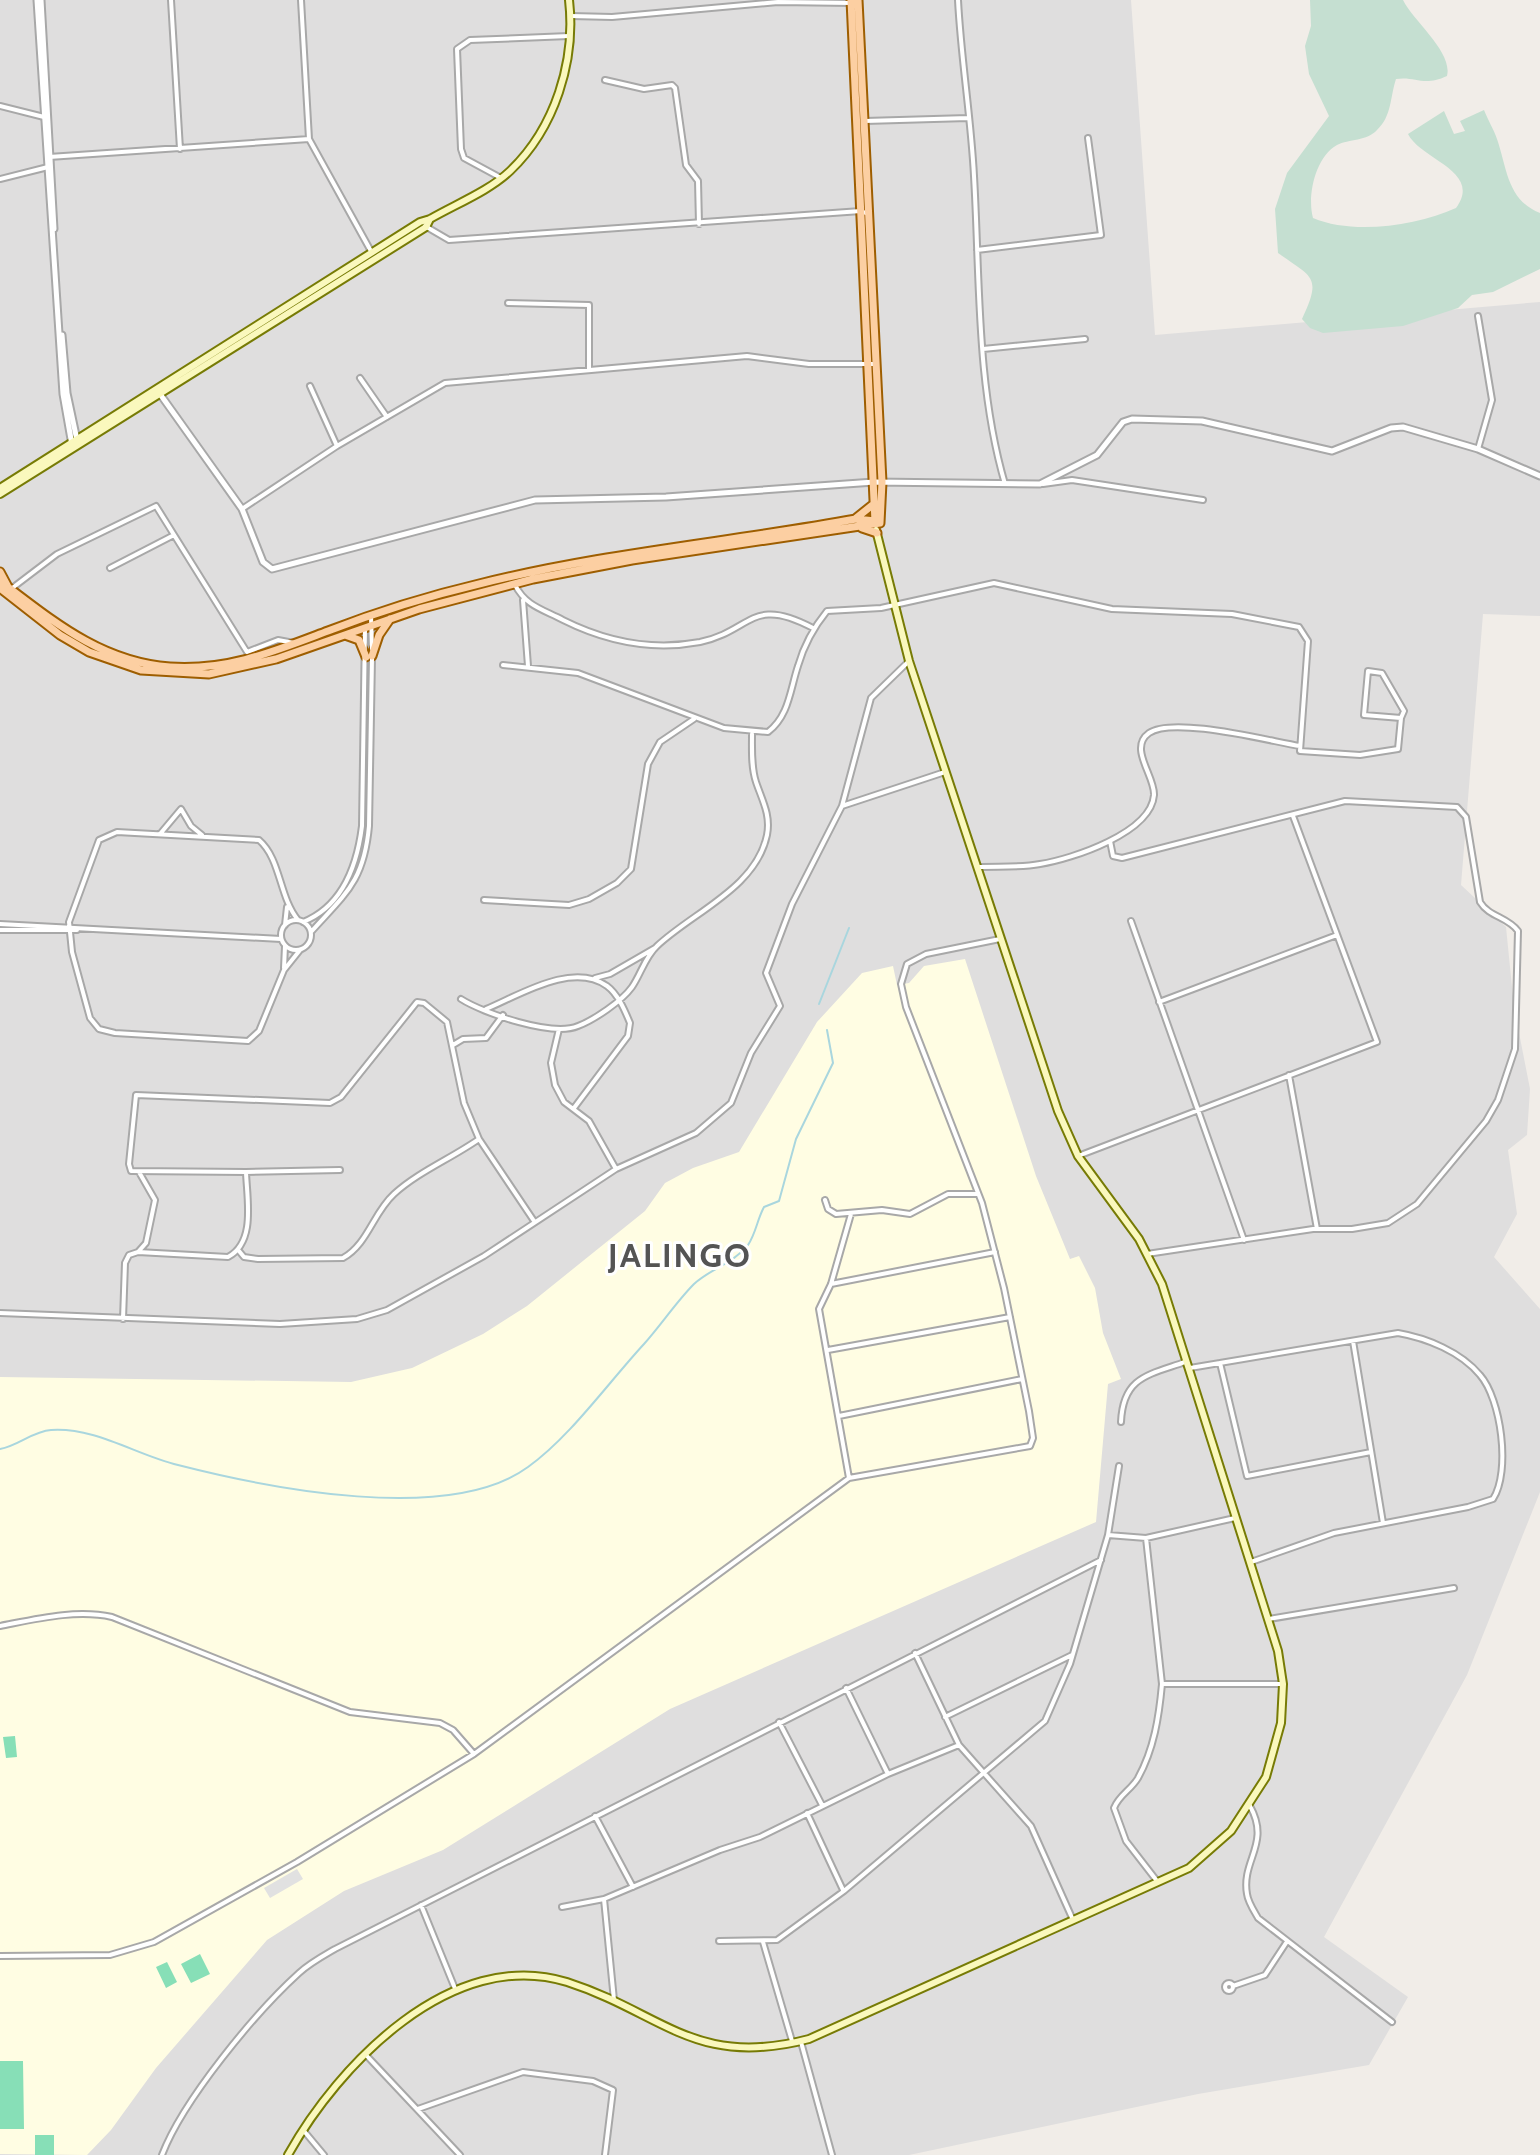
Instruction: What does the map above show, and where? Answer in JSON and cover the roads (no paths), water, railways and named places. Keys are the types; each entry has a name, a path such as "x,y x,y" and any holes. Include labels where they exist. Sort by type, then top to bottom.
{"main road":[{"path":"75,443 160,394 430,219 501,178 529,148 557,100 567,67 571,36 569,0"},
{"path":"854,1 865,121 864,213"},
{"path":"288,2155 325,2096 364,2054 408,2019 456,1991 501,1978 538,1976 567,1982 673,2033 701,2042 741,2047 797,2042 1159,1884 1212,1851 1250,1806 1277,1747 1283,1684 1269,1619 1167,1299 1147,1254 1078,1156 1058,1111 893,605 878,535 873,364 854,1"},
{"path":"0,491 372,253 423,224"},
{"path":"878,482 875,503 878,522"},
{"path":"0,597 16,603 89,652 141,670 172,674 240,670 343,634 368,621 392,618 514,583 855,523 875,503"},
{"path":"0,572 6,588 91,646 153,665 224,666 368,621 431,596 562,565 878,522"},
{"path":"855,523 878,535"},
{"path":"0,581 16,603"},
{"path":"369,657 379,635 392,618"},
{"path":"343,634 359,640 369,657"}],"street":[{"path":"39,0 63,394 75,443"},
{"path":"171,0 180,149"},
{"path":"301,0 309,139 372,253"},
{"path":"958,0 983,349 998,461 1005,484"},
{"path":"571,16 612,17 778,2 854,1"},
{"path":"501,178 464,158 461,149 457,49 470,40 571,36"},
{"path":"605,80 644,89 672,85 675,88 686,165 698,181 699,224"},
{"path":"0,106 45,117"},
{"path":"865,121 968,118"},
{"path":"977,250 1101,235 1088,138"},
{"path":"48,157 309,139"},
{"path":"0,179 49,167"},
{"path":"423,224 449,240 864,213"},
{"path":"508,303 589,305 589,370"},
{"path":"1478,316 1492,400 1478,449"},
{"path":"983,349 1085,339"},
{"path":"242,509 337,446 445,383 747,356 809,364 873,364"},
{"path":"360,378 387,417"},
{"path":"310,386 337,446"},
{"path":"160,394 242,509 263,562 272,569 535,500 666,497 878,482 1040,484 1072,480 1203,500"},
{"path":"1040,484 1097,455 1123,422 1143,418 1216,423 1323,450 1344,448 1398,426 1421,429 1540,476"},
{"path":"6,588 57,554 156,506 247,652 278,640 298,644"},
{"path":"110,568 174,535"},
{"path":"514,583 523,600 528,667"},
{"path":"503,665 578,673 694,719 752,733 768,732 780,723 813,628 827,611 893,605 994,583 1112,609 1232,614 1299,627 1308,641 1300,751 1360,755 1398,749 1404,711 1382,673 1368,671 1364,715 1401,718"},
{"path":"523,600 578,627 633,644 702,642 754,615 777,613 813,628"},
{"path":"284,970 285,946 281,939 287,907 269,851 259,840 117,832 104,836 72,911 69,930 90,1018 99,1029 115,1033 248,1041 259,1031 284,970 309,943 311,932 344,899 365,851 369,826 368,621"},
{"path":"285,925 323,913 340,893 358,850 362,826 369,657"},
{"path":"0,1313 280,1324 357,1319 387,1310 425,1291 616,1169 696,1133 731,1103 751,1053 780,1006 766,973 774,950 792,904 842,806 871,698 909,661"},
{"path":"484,900 569,905 589,899 617,883 631,869 648,764 660,742 694,719"},
{"path":"978,867 1043,864 1110,841 1137,826 1148,813 1154,797 1141,747 1145,736 1154,730 1183,727 1300,746"},
{"path":"486,1009 541,985 563,979 593,979 610,974 656,947 739,883 757,860 767,834 766,804 754,771 752,733"},
{"path":"842,806 945,772"},
{"path":"1110,841 1113,856 1122,858 1345,801 1457,807 1466,817 1480,902 1488,913 1515,926 1519,938 1515,1049 1486,1121 1403,1216 1370,1227 1317,1229 1147,1254"},
{"path":"160,834 181,809 191,826 204,836"},
{"path":"1078,1156 1377,1042 1293,816"},
{"path":"287,907 311,932"},
{"path":"1131,921 1244,1240"},
{"path":"0,927 281,939"},
{"path":"1159,1002 1337,934"},
{"path":"0,1956 110,1955 154,1942 297,1862 474,1754 849,1478 1030,1446 1033,1438 995,1252 978,1194 906,1007 901,984 907,964 926,954 1001,939"},
{"path":"285,946 300,950"},
{"path":"461,999 539,1027 576,1027 631,988 656,947"},
{"path":"574,1108 628,1036 630,1023 609,987 593,979"},
{"path":"340,1170 131,1171 129,1164 136,1095 330,1103 341,1097 417,1002 424,1003 447,1022 464,1103 479,1139 535,1222"},
{"path":"453,1045 463,1039 486,1038 503,1015"},
{"path":"559,1029 551,1063 555,1085 564,1102 574,1108 599,1137 616,1169"},
{"path":"1289,1075 1317,1229"},
{"path":"239,1251 244,1257 258,1259 343,1258 354,1251 382,1206 397,1192 479,1139"},
{"path":"138,1252 146,1243 155,1200 139,1172"},
{"path":"123,1319 125,1263 129,1255 138,1252 228,1257 239,1251 245,1241 246,1172"},
{"path":"825,1200 836,1214 882,1210 910,1214 948,1194 978,1194"},
{"path":"849,1478 819,1309 831,1284 851,1214"},
{"path":"831,1284 995,1252"},
{"path":"828,1350 1010,1317"},
{"path":"1121,1422 1121,1406 1135,1381 1188,1364 1220,1363 1398,1333 1416,1336 1471,1366 1483,1378 1503,1435 1502,1476 1493,1499 1468,1507 1334,1533 1251,1562"},
{"path":"1353,1341 1383,1523"},
{"path":"1220,1363 1247,1476 1371,1452"},
{"path":"839,1416 1022,1379"},
{"path":"719,1941 777,1940 844,1891 1045,1721 1072,1655 1101,1560 1119,1466"},
{"path":"1108,1535 1146,1538 1237,1517"},
{"path":"1146,1538 1162,1684 1156,1732 1147,1756 1135,1783 1117,1800 1114,1808 1126,1841 1159,1884"},
{"path":"162,2155 179,2121 206,2082 273,1999 301,1971 335,1949 1101,1560"},
{"path":"1269,1619 1454,1588"},
{"path":"0,1626 51,1616 95,1613 112,1617 350,1712 440,1723 453,1730 474,1754"},
{"path":"915,1653 959,1745 1031,1826 1074,1923"},
{"path":"945,1717 1072,1655"},
{"path":"1162,1684 1283,1684"},
{"path":"846,1688 888,1774"},
{"path":"779,1722 822,1805"},
{"path":"562,1907 604,1899 760,1837 888,1774 959,1745"},
{"path":"1250,1806 1259,1823 1257,1847 1247,1876 1247,1896 1258,1918 1286,1943 1330,1971 1392,2022"},
{"path":"807,1813 844,1891"},
{"path":"595,1816 633,1887"},
{"path":"604,1899 614,2003"},
{"path":"421,1905 456,1991"},
{"path":"763,1942 832,2155"},
{"path":"1233,1986 1265,1975 1286,1943"},
{"path":"364,2054 460,2155"},
{"path":"418,2109 523,2072 593,2081 613,2090 605,2155"},
{"path":"302,2130 324,2155"}],"waterway":[{"path":"819,1004 849,928"},
{"path":"0,1449 44,1431 68,1430 100,1437 162,1461 307,1491 406,1498 453,1494 494,1485 528,1467 559,1441 694,1284 736,1257 748,1245 764,1207 779,1201 796,1139 833,1063 827,1030"}],"district":[{"name":"JALINGO","path":"680,1255"}]}
